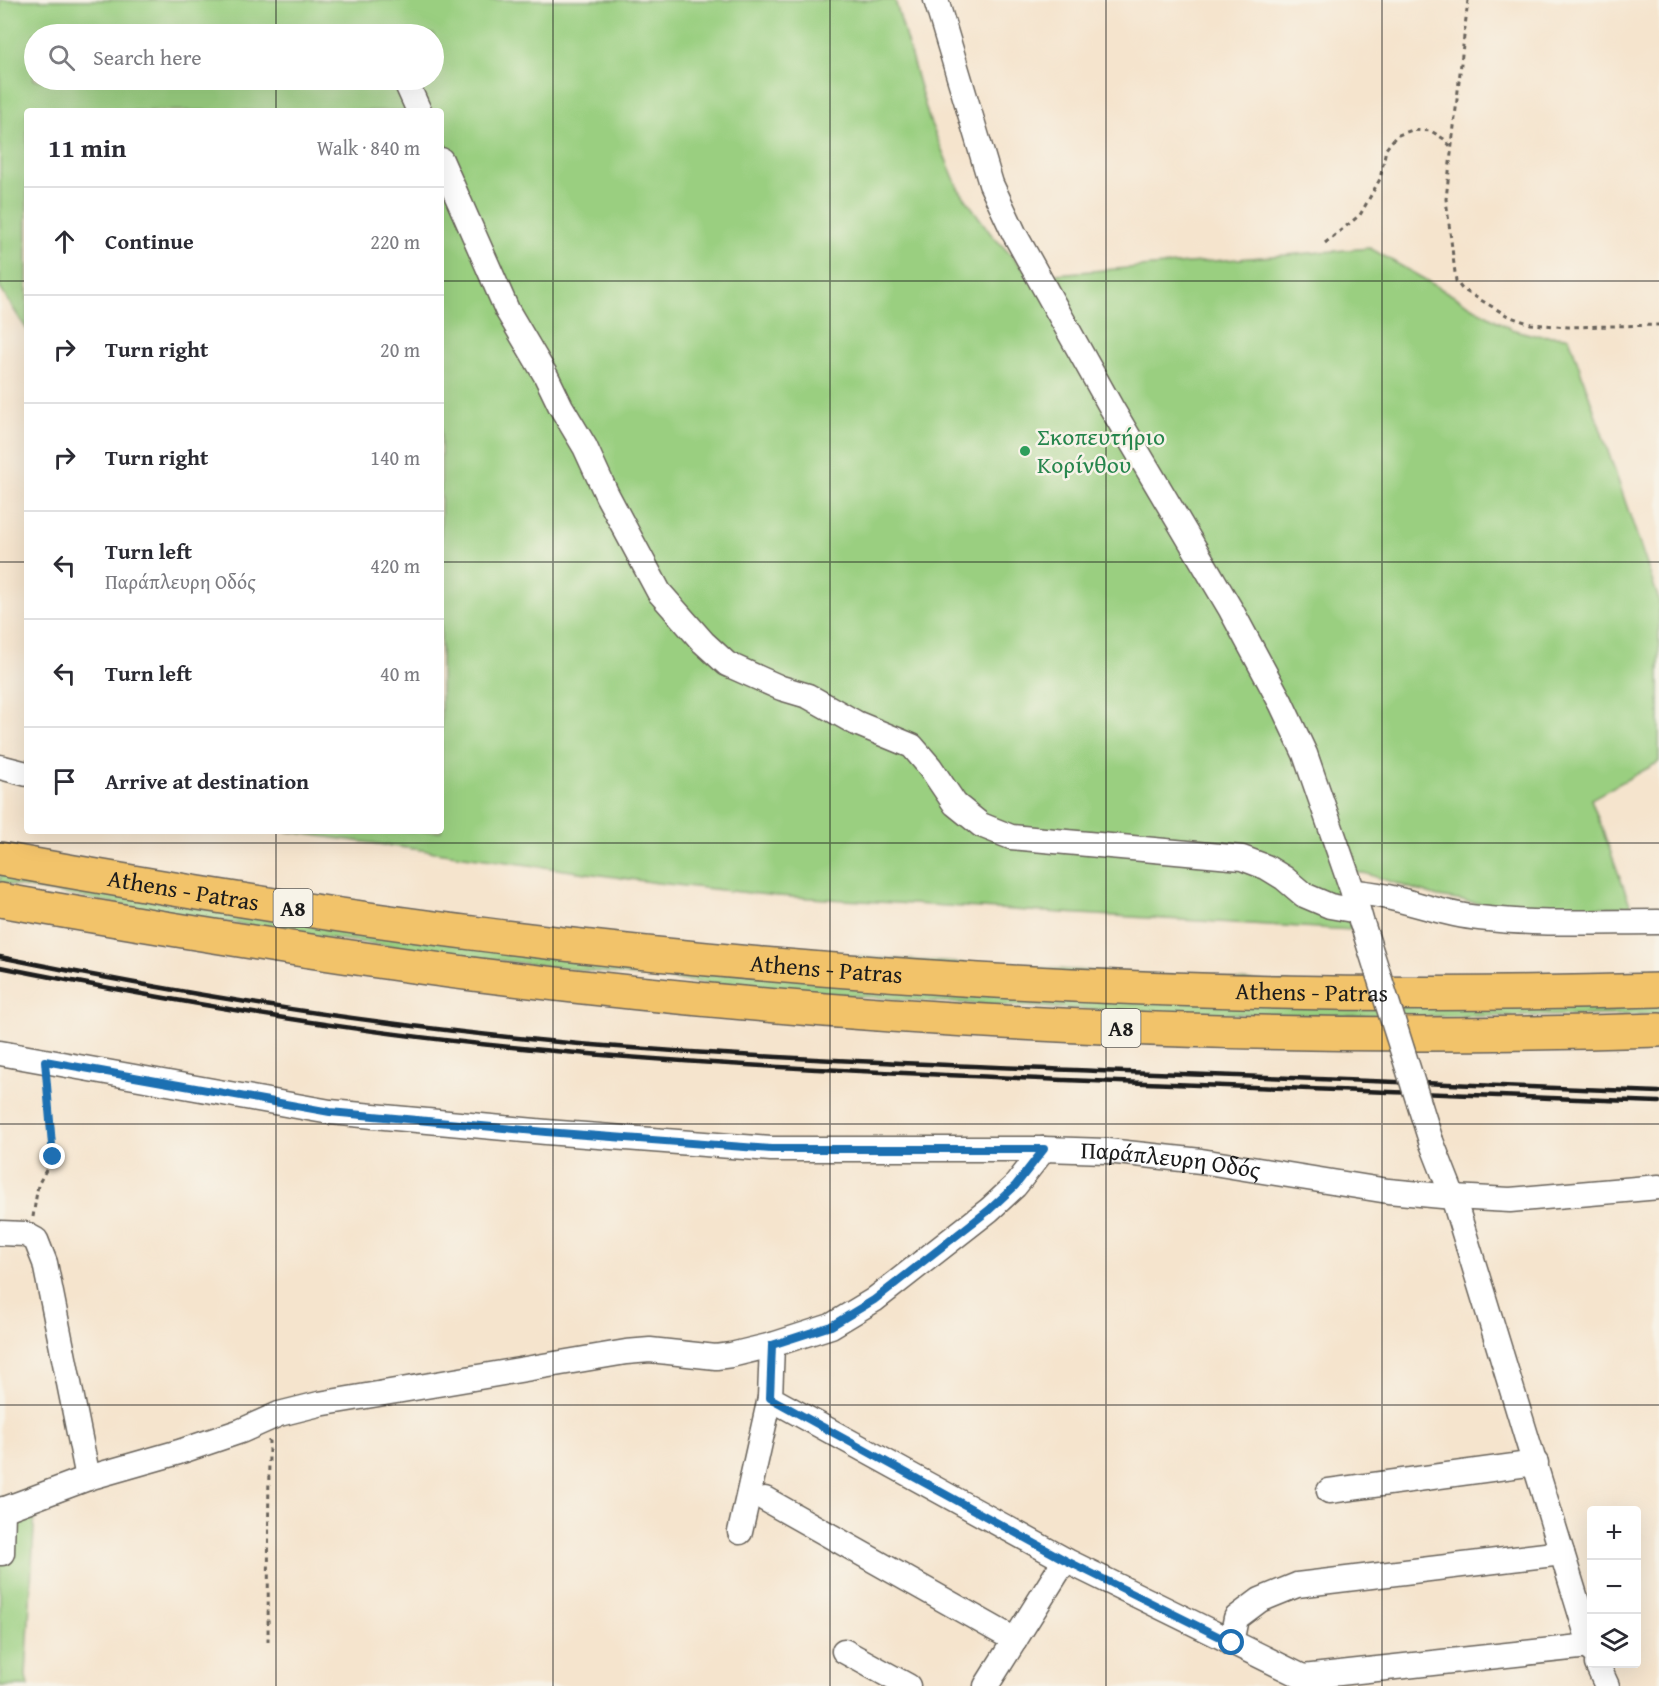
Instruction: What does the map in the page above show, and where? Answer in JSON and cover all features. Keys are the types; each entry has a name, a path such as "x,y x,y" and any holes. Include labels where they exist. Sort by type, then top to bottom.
{"highway":[{"name":"Athens - Patras","path":"0,859 208,895 407,925 534,941 804,968 1167,990 1329,993 1659,990"},
{"name":"Athens - Patras","path":"0,900 201,935 413,966 811,1009 1167,1030 1329,1033 1659,1030"}],"street":[{"path":"936,0 991,184 1014,233 1111,407 1231,610 1281,703 1305,754 1358,910 1431,1141 1453,1197 1587,1634"},
{"path":"410,90 418,108"},
{"path":"444,167 507,310 585,447 607,495 659,592 703,642 727,664 782,688 808,696 856,723 912,747 930,767 955,804 981,825 1011,837 1242,858 1266,867 1284,878 1304,895 1330,906 1358,910"},
{"path":"0,767 24,773"},
{"path":"1358,910 1369,893 1433,910 1478,918 1542,922 1659,922"},
{"name":"Παράπλευρη Οδός","path":"0,1053 330,1112 546,1132 771,1149 1107,1151 1201,1161 1388,1191 1510,1200 1659,1187"},
{"path":"0,1553 2,1553 2,1510 88,1478 179,1452 241,1431 279,1414 354,1396 626,1352 661,1350 716,1357 772,1345 831,1326 874,1300 989,1210 1015,1186 1044,1149"},
{"path":"0,1233 25,1234 36,1240 45,1263 88,1478"},
{"path":"740,1532 770,1398 772,1345"},
{"path":"770,1398 1065,1560 1306,1682 1587,1655"},
{"path":"1329,1491 1536,1463"},
{"path":"765,1499 1015,1640"},
{"path":"1232,1643 1236,1618 1260,1600 1298,1585 1562,1553"},
{"path":"986,1686 1065,1560"},
{"path":"844,1651 908,1686"},
{"path":"1599,1668 1607,1686"}],"path":[{"path":"1468,0 1446,199 1456,281 1462,289 1508,316 1531,324 1568,327 1659,325"},
{"path":"1325,243 1360,215 1380,178 1386,149 1396,136 1412,130 1431,131 1444,139 1452,148"},
{"path":"32,1238 38,1185 53,1157 45,1061"},
{"path":"268,1642 269,1436 279,1414"}],"green space":[{"name":"Σκοπευτήριο Κορίνθου","path":"0,0 895,0 929,119 958,188 991,234 1031,276 1370,248 1511,329 1534,335 1569,337 1659,600 1659,762 1591,799 1631,907 1507,908 1438,897 1364,873 1334,873 1352,930 777,896 658,883 306,834 444,834 444,108 24,108 24,325 0,288"},
{"path":"0,874 286,922 1659,1006 1659,1014 1338,1016 1232,1014 1018,1006 805,992 655,978 355,942 0,883"},
{"path":"35,1511 26,1676 28,1686 0,1686 0,1527"}],"railway":[{"path":"0,957 144,985 288,1009 434,1029 580,1044 903,1063 1659,1092"},
{"path":"0,967 294,1020 471,1043 619,1057 916,1074 1659,1102"}],"place":[{"name":"Σκοπευτήριο Κορίνθου","path":"1025,451"}],"route":[{"path":"53,1157 45,1061 330,1112 546,1132 771,1149 1044,1149 1005,1196 874,1300 831,1326 772,1345 770,1398 1065,1560 1232,1643"}]}
